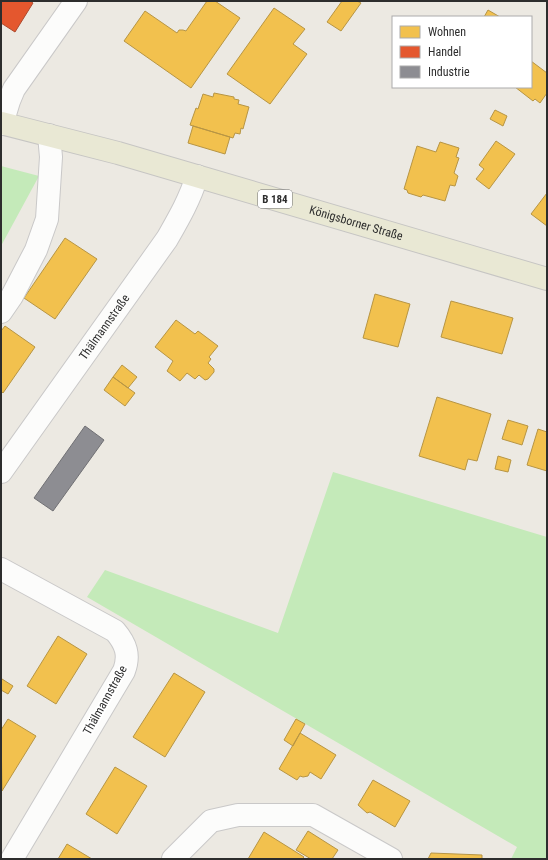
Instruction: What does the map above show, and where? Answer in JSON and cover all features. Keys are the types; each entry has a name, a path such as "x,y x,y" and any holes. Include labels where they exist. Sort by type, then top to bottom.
{"main road":[{"name":"Königsborner Straße","path":"2,124 118,153 547,279"}],"street":[{"name":"Königsborner Straße","path":"2,124 14,89 76,1"},
{"path":"1,312 12,296 36,250 47,219 51,157 49,135"},
{"name":"Thälmannstraße","path":"1,472 167,239 192,192 197,176"},
{"name":"Thälmannstraße","path":"1,569 115,631 123,641 127,654 127,663 124,672 12,859"},
{"path":"173,859 211,821 238,815 313,815 391,859"}],"green space":[{"path":"1,166 39,176 1,246"},
{"path":"333,472 547,537 547,859 511,859 517,847 87,597 105,570 278,633"}],"building: Wohnen":[{"path":"207,1 215,1 240,18 191,88 124,41 145,11 177,33 179,30 186,31"},
{"path":"342,1 357,1 361,3 341,31 327,22"},
{"path":"274,8 305,29 293,44 307,54 270,104 227,74"},
{"path":"488,10 498,16 485,16"},
{"path":"532,62 547,73 547,93 540,103 535,99 533,101 516,88 532,88"},
{"path":"214,93 234,97 234,99 239,100 238,104 249,107 243,129 241,128 240,134 235,133 233,138 190,125 203,94 213,97"},
{"path":"495,110 507,116 503,126 490,119"},
{"path":"193,126 230,137 225,154 188,143"},
{"path":"496,141 515,154 489,189 476,179 484,169 479,165"},
{"path":"440,142 459,148 456,157 459,158 454,173 458,176 455,186 450,185 445,201 423,195 421,197 408,193 407,190 404,189 417,146 436,152"},
{"path":"547,193 547,226 531,214"},
{"path":"65,238 97,259 55,319 24,298"},
{"path":"375,294 410,304 398,347 363,338"},
{"path":"451,301 513,318 502,354 441,337"},
{"path":"176,320 195,334 198,331 218,346 209,357 211,359 208,363 214,369 214,372 208,379 205,380 199,375 195,379 187,373 180,381 167,371 173,361 155,347"},
{"path":"5,326 35,347 3,393 1,391 1,331"},
{"path":"122,365 137,377 128,388 113,377"},
{"path":"113,377 135,393 125,406 104,390"},
{"path":"437,397 491,414 477,461 468,459 465,470 419,456"},
{"path":"508,420 528,426 522,445 502,439"},
{"path":"538,429 547,432 547,471 527,465"},
{"path":"498,456 511,460 508,472 495,469"},
{"path":"58,636 87,654 56,704 27,686"},
{"path":"174,673 205,692 165,757 133,737"},
{"path":"2,679 13,686 8,694 1,690"},
{"path":"8,719 36,736 2,791 1,730"},
{"path":"296,719 305,724 293,746 284,740"},
{"path":"300,733 336,755 321,779 310,772 308,776 300,776 297,780 279,769"},
{"path":"115,767 147,786 117,834 86,814"},
{"path":"373,780 410,801 395,827 370,812 367,813 358,805"},
{"path":"308,831 338,850 332,859 311,859 296,850"},
{"path":"264,832 304,857 302,859 248,859"},
{"path":"67,844 92,859 58,859"},
{"path":"431,853 482,855 482,859 428,859"}],"building: Handel":[{"path":"1,1 30,1 33,3 15,32 1,23"}],"building: Industrie":[{"path":"85,426 104,440 53,511 34,498"}]}
